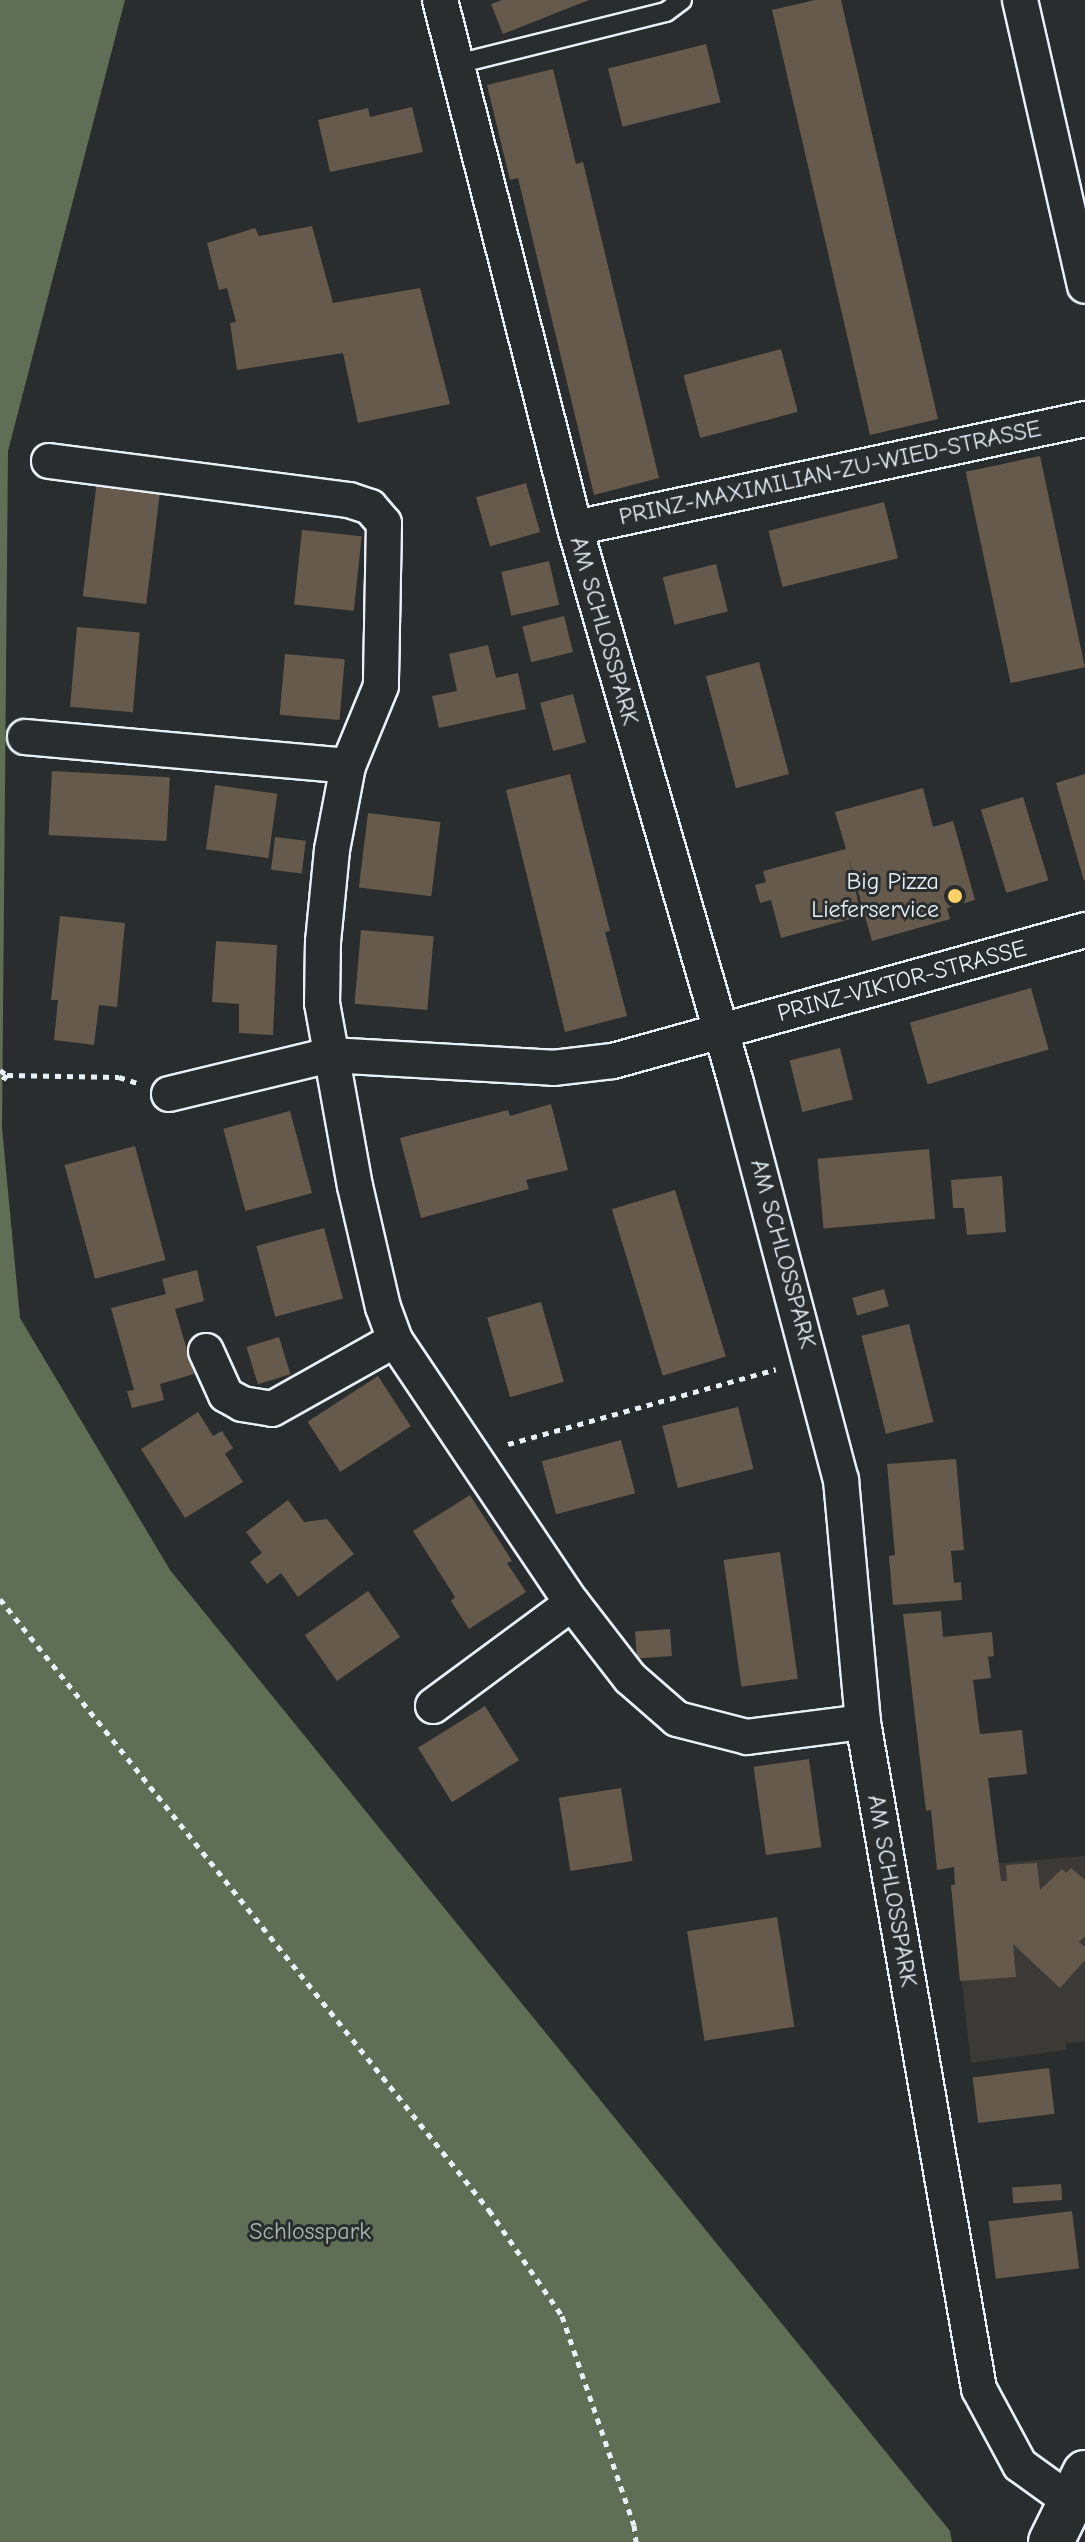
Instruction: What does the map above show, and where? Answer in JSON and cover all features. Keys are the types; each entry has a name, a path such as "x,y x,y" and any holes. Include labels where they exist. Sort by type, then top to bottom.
{"street":[{"name":"AM SCHLOSSPARK","path":"440,0 575,528 812,1359 841,1480 863,1722 979,2389 1020,2465 1077,2487"},
{"path":"1020,0 1085,286"},
{"name":"PRINZ-MAXIMILIAN-ZU-WIED-STRASSE","path":"575,528 1085,419"},
{"path":"49,461 349,500 370,507 384,523 381,686 348,766 332,850 323,941 322,1003 355,1186 383,1307 395,1340 572,1603 630,1678 677,1719 747,1737 863,1722"},
{"path":"25,737 348,766"},
{"name":"PRINZ-VIKTOR-STRASSE","path":"169,1094 330,1055 553,1068 613,1061 1085,930"},
{"path":"206,1351 226,1395 242,1404 272,1409 395,1340"},
{"path":"433,1706 572,1603"},
{"path":"1051,2542 1077,2487"}],"lane":[{"path":"457,64 666,12 682,0"}],"path":[{"path":"0,1070 7,1075 119,1077 169,1094"},
{"path":"0,1083 7,1075"},
{"path":"473,1454 812,1359"},
{"path":"0,1599 489,2210 562,2316 634,2525 636,2542"}],"shaded area":[{"path":"1085,1856 1085,2042 1066,2043 1066,2050 971,2063 951,1885 955,1884 954,1867"}],"green space":[{"name":"Schlosspark","path":"0,0 125,0 8,451 2,1128 20,1318 170,1570 950,2531 952,2542 0,2542"}],"building":[{"path":"502,0 589,0 503,34 491,4"},
{"path":"815,0 841,0 938,419 870,435 772,10"},
{"path":"706,44 721,102 623,127 608,68"},
{"path":"553,69 576,164 583,162 659,478 594,495 518,178 510,180 487,85"},
{"path":"412,107 423,152 330,172 318,120 368,108 370,117"},
{"path":"312,226 333,303 420,288 450,404 358,423 343,353 237,370 230,323 236,322 227,288 219,290 207,243 255,228 259,236"},
{"path":"781,349 798,412 700,438 683,375"},
{"path":"1040,456 1085,667 1011,683 966,472"},
{"path":"97,480 161,488 146,604 83,596"},
{"path":"526,483 540,532 490,546 476,497"},
{"path":"884,502 898,558 783,587 769,531"},
{"path":"302,530 362,536 354,611 294,605"},
{"path":"549,561 559,605 511,616 501,572"},
{"path":"716,564 728,612 674,625 663,577"},
{"path":"564,616 573,652 531,662 522,626"},
{"path":"77,627 140,632 133,712 70,707"},
{"path":"488,645 496,678 518,673 526,709 439,728 432,696 457,691 449,654"},
{"path":"285,654 345,659 339,720 280,715"},
{"path":"759,662 789,774 736,788 706,676"},
{"path":"573,694 586,742 553,751 540,703"},
{"path":"52,771 170,777 166,841 49,835"},
{"path":"570,774 610,931 605,932 627,1016 565,1032 506,790"},
{"path":"1085,774 1085,880 1084,881 1056,783"},
{"path":"215,785 277,794 268,858 206,849"},
{"path":"923,788 933,827 953,821 975,900 947,908 950,919 872,941 849,859 861,916 781,938 771,900 760,903 755,885 766,882 763,871 846,849 835,812"},
{"path":"1023,797 1048,880 1006,893 981,810"},
{"path":"368,813 440,822 431,896 359,887"},
{"path":"275,837 306,841 302,874 271,870"},
{"path":"60,916 125,923 117,1007 99,1005 94,1045 54,1040 58,1000 51,1000"},
{"path":"361,930 434,936 427,1010 355,1004"},
{"path":"216,941 277,945 273,1035 239,1033 239,1004 212,1002"},
{"path":"1031,988 1049,1050 928,1084 910,1023"},
{"path":"840,1048 853,1099 802,1112 790,1061"},
{"path":"551,1104 568,1170 526,1180 529,1189 421,1218 400,1138 508,1110 510,1116"},
{"path":"290,1111 312,1193 245,1211 223,1129"},
{"path":"135,1146 166,1260 95,1279 64,1165"},
{"path":"929,1149 935,1219 824,1228 817,1159"},
{"path":"1002,1176 1006,1232 967,1235 964,1208 953,1208 951,1180"},
{"path":"675,1190 726,1356 663,1376 612,1209"},
{"path":"324,1228 343,1299 275,1317 256,1246"},
{"path":"197,1270 204,1301 175,1309 194,1374 160,1384 164,1400 132,1408 127,1391 134,1390 111,1308 166,1294 162,1279"},
{"path":"884,1289 889,1306 857,1315 852,1298"},
{"path":"541,1302 564,1382 510,1397 487,1317"},
{"path":"909,1324 933,1422 886,1434 861,1336"},
{"path":"279,1337 290,1374 258,1384 246,1347"},
{"path":"378,1376 411,1426 340,1472 308,1422"},
{"path":"738,1407 753,1469 678,1488 662,1426"},
{"path":"198,1412 213,1436 222,1431 233,1448 225,1454 243,1482 185,1518 141,1449"},
{"path":"621,1440 635,1493 556,1514 542,1461"},
{"path":"956,1459 964,1550 951,1551 954,1583 961,1582 962,1600 893,1605 889,1556 895,1555 887,1464"},
{"path":"470,1495 512,1561 507,1563 526,1592 469,1629 451,1601 455,1597 413,1531"},
{"path":"288,1500 304,1522 327,1519 354,1554 298,1597 281,1573 267,1584 250,1562 262,1553 246,1532"},
{"path":"780,1552 798,1679 741,1687 724,1560"},
{"path":"368,1591 400,1637 337,1681 305,1635"},
{"path":"941,1611 943,1637 992,1632 994,1656 988,1657 991,1678 973,1680 980,1734 1022,1730 1027,1774 988,1778 1001,1881 1007,1881 1006,1865 1037,1863 1040,1890 1062,1869 1066,1873 1071,1868 1085,1880 1085,1936 1079,1942 1085,1947 1085,1960 1060,1988 1013,1944 1016,1977 960,1981 951,1885 955,1885 954,1867 937,1870 931,1810 926,1811 903,1614"},
{"path":"670,1629 672,1656 637,1658 635,1631"},
{"path":"485,1706 519,1760 452,1802 418,1748"},
{"path":"809,1759 821,1847 766,1855 754,1767"},
{"path":"621,1788 633,1861 570,1871 559,1798"},
{"path":"777,1917 794,2027 704,2041 687,1931"},
{"path":"1049,2068 1055,2114 978,2123 973,2077"},
{"path":"1061,2184 1062,2200 1013,2203 1012,2187"},
{"path":"1072,2211 1079,2269 996,2279 989,2221"}],"place":[{"name":"Big Pizza Lieferservice","path":"955,896"}]}
